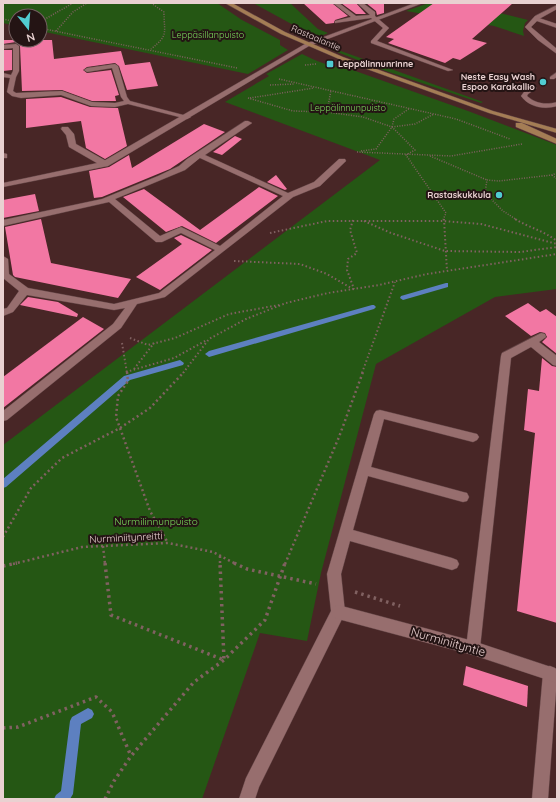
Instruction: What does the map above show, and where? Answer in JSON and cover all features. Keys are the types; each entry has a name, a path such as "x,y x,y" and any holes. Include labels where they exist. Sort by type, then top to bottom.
{"main road":[{"name":"Rastaalantie","path":"228,3 260,22 307,45 340,58 491,112 557,131"},
{"name":"Rastaalantie","path":"491,112 557,142"}],"street":[{"path":"336,3 355,18"},
{"path":"360,3 373,13 374,17 386,28 373,42 450,70"},
{"path":"3,185 91,168 104,164 187,117 307,45 374,17 420,3"},
{"path":"557,7 536,19 528,27 557,52"},
{"path":"337,22 355,18 374,17"},
{"path":"536,19 557,26"},
{"path":"3,47 16,46 16,71 13,77 10,92 14,95 21,96 62,93 91,104 115,105 128,102 187,117"},
{"path":"87,70 115,66 124,97 128,102"},
{"path":"3,74 13,77"},
{"path":"534,88 526,92 524,96 526,99 542,105 557,104"},
{"path":"3,223 88,206 110,199 182,168 198,155 248,123"},
{"path":"65,129 70,134 72,145 104,164"},
{"path":"198,155 289,196"},
{"path":"3,259 5,275 25,291 114,307 162,295 289,196 317,184 342,161"},
{"path":"110,199 159,240 181,230 221,250"},
{"path":"3,313 10,310 25,291"},
{"path":"3,417 117,326 134,302"},
{"path":"473,648 506,356 536,339 557,362"},
{"path":"247,799 252,784 338,612 334,574 380,414 473,437"},
{"path":"364,470 463,497"},
{"path":"345,534 452,564"},
{"name":"Nurminiityntie","path":"338,612 473,648 554,674"},
{"path":"540,799 554,674"}],"path":[{"path":"48,17 73,3"},
{"path":"56,31 73,12 87,3"},
{"path":"151,3 164,12 166,32 162,40 151,49"},
{"path":"48,30 240,69 257,74 331,90 410,108 456,119 524,144 451,156 357,152 376,149 392,127 394,119 410,108"},
{"path":"263,86 300,83"},
{"path":"316,87 247,98 293,111 327,112 363,117 392,127 415,150 406,155"},
{"path":"327,112 331,90"},
{"path":"392,127 415,124 434,114"},
{"path":"406,155 446,213 443,221 447,271"},
{"path":"427,155 486,180 499,181 552,175 557,173"},
{"path":"552,175 557,179"},
{"path":"486,180 485,193 503,211 523,224 545,232 557,244"},
{"path":"354,220 350,230 357,253 348,259 347,270 354,289"},
{"path":"362,220 391,233 446,251 520,252 557,244"},
{"path":"265,233 298,228 327,221 443,221 481,224 557,244"},
{"path":"127,337 148,344 154,343 175,338 229,314 286,304 328,293 395,282 447,271 557,254"},
{"path":"233,261 300,264 327,274 354,289"},
{"path":"105,799 114,781 131,756 194,682 224,660 265,620 280,575 339,437 395,282"},
{"path":"126,372 174,358 246,319 286,304"},
{"path":"3,537 31,488 62,458 120,428 150,408 188,368 210,339"},
{"path":"122,342 128,381 118,396 116,417 150,511 168,543"},
{"path":"134,370 154,343"},
{"name":"Nurminiitynreitti","path":"3,566 82,547 168,543 213,552 247,569 322,584"},
{"path":"103,546 112,615 224,660"},
{"path":"220,556 224,660"},
{"path":"3,728 18,727 96,697 112,712 131,756"}],"green space":[{"name":"Leppäsillanpuisto","path":"3,3 217,3 242,20 280,40 280,45 288,50 248,74 48,33 48,8 8,8 8,24 3,23"},
{"path":"253,3 290,3 318,29 328,33 317,38"},
{"path":"429,3 459,3 528,20 525,23 523,31 524,36 494,26 406,11"},
{"path":"327,46 483,102 481,103 383,70 332,50"},
{"name":"Nurmilinnunpuisto","path":"302,54 323,63 347,68 468,111 557,145 557,289 495,297 376,364 321,573 307,641 260,633 202,799 3,799 3,445 380,160 225,102 269,76 266,74"}],"building":[{"path":"303,3 332,3 348,16 335,20 334,23 326,24"},
{"path":"341,3 356,3 366,14 356,14"},
{"path":"366,3 384,3 384,13 377,15 376,11"},
{"path":"434,3 513,3 472,39 487,43 460,60 453,58 445,63 388,43 394,39 386,37"},
{"path":"3,40 8,40 8,43 3,44"},
{"path":"48,40 52,40 54,59 121,51 125,65 150,62 158,86 127,90 119,66 115,63 87,67 83,70 87,73 111,70 119,95 115,96 116,101 92,101 62,90 22,91 20,48 48,48"},
{"path":"3,50 12,50 12,70 3,71"},
{"path":"61,97 90,107 118,108 127,146 105,159 86,148 81,121 26,128 26,99"},
{"path":"204,124 225,132 170,169 102,197 94,198 89,171 109,167 129,155 132,168"},
{"path":"235,136 242,139 222,155 213,152"},
{"path":"276,175 287,189 285,190 267,182"},
{"path":"259,187 278,196 216,243 182,226 166,232 123,197 144,189 200,230"},
{"path":"35,194 39,211 3,218 3,200"},
{"path":"41,219 51,263 131,279 118,298 15,277 13,275 5,227"},
{"path":"181,235 212,250 160,290 136,277 182,244 174,238"},
{"path":"28,297 58,302 78,314 77,317 20,305"},
{"path":"528,303 540,312 546,309 557,317 557,354 542,342 547,337 545,333 540,332 531,336 505,316"},
{"path":"83,317 104,329 3,408 3,377"},
{"path":"542,358 552,366 557,367 557,623 517,611 535,433 524,430 528,389 539,391"},
{"path":"466,666 528,686 527,707 463,685"}],"waterway":[{"path":"403,298 446,285"},
{"path":"209,354 372,307"},
{"path":"3,484 127,378 180,363"},
{"path":"60,799 67,794 76,721 88,714"}],"place":[{"name":"Leppälinnunrinne","path":"330,64"},
{"name":"Neste Easy Wash Espoo Karakallio","path":"543,82"},
{"name":"Rastaskukkula","path":"499,195"}],"park label":[{"name":"Leppälinnunpuisto","path":"348,108"}]}
